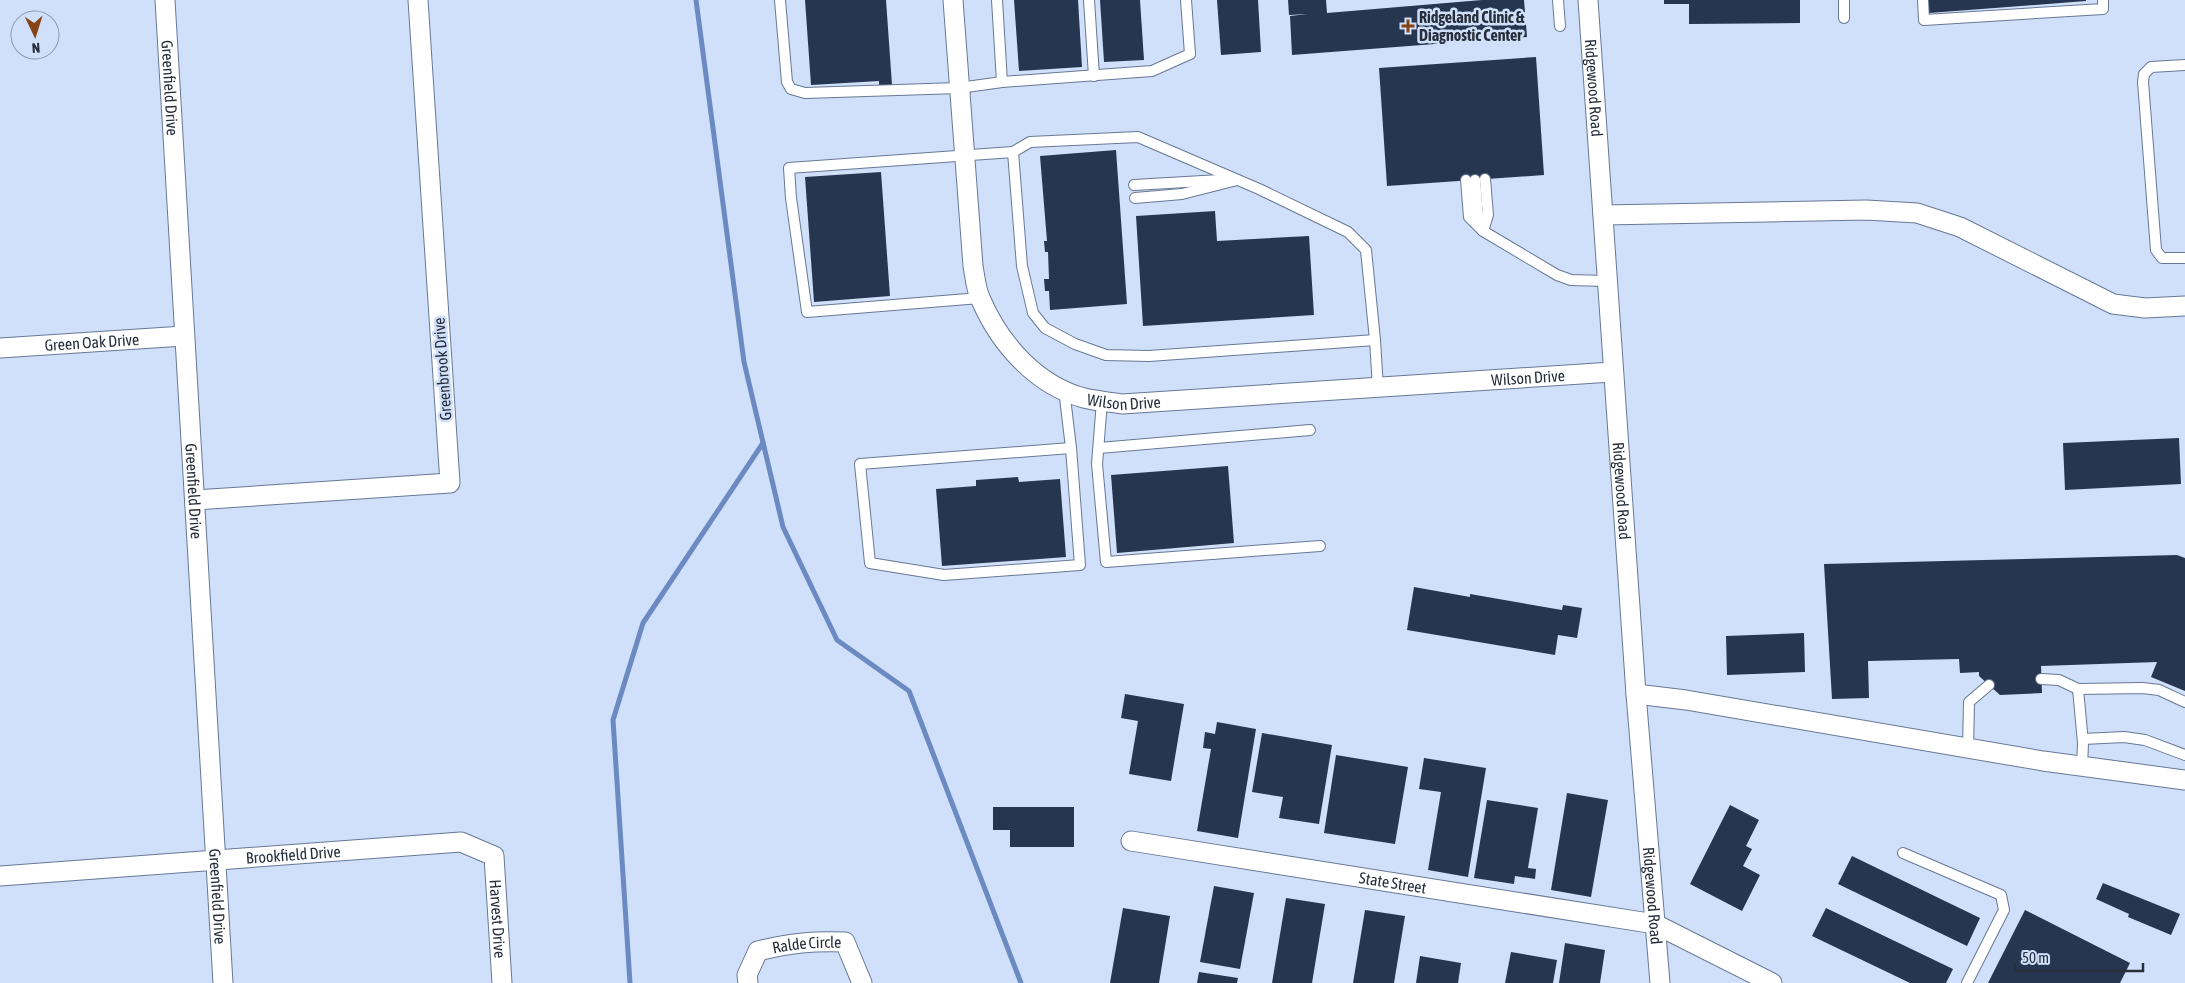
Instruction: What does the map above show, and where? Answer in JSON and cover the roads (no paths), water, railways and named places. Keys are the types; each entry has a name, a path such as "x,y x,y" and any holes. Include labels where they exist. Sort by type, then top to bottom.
{"street":[{"name":"Greenfield Drive","path":"165,0 223,983"},
{"name":"Greenbrook Drive","path":"195,500 450,483 418,0"},
{"name":"Wilson Drive","path":"953,0 973,266 980,298 1000,336 1023,363 1051,383 1084,398 1122,404 1612,372"},
{"name":"Ridgewood Road","path":"1588,0 1612,372 1660,983"},
{"path":"1603,215 1866,210 1917,213 1960,227 2113,304 2145,308 2185,306"},
{"name":"Green Oak Drive","path":"0,348 184,336"},
{"path":"1636,694 1686,700 2082,767 2185,780"},
{"name":"State Street","path":"1131,841 1655,924 1772,983"},
{"name":"Brookfield Drive","path":"0,876 461,842 494,856"},
{"name":"Harvest Drive","path":"494,856 502,983"},
{"name":"Ralde Circle","path":"748,983 748,975 758,951 784,944 813,941 846,942 862,983"}],"lane":[{"path":"780,0 787,82 791,89 805,93 959,88 1002,82 1152,71 1190,54 1186,0"},
{"path":"997,0 1002,82"},
{"path":"1089,0 1094,76"},
{"path":"1558,0 1560,26"},
{"path":"1844,0 1844,18"},
{"path":"1923,0 1924,20 2103,9 2103,0"},
{"path":"2185,65 2151,67 2144,74 2143,82 2156,250 2162,258 2185,258"},
{"path":"980,298 807,312 791,198 789,168 1013,152 1030,142 1138,137 1237,180 1348,232 1366,250 1378,388"},
{"path":"1013,152 1022,266 1033,312 1045,328 1075,344 1106,355 1149,356 1375,340"},
{"path":"1134,185 1237,180"},
{"path":"1135,198 1182,194 1237,180"},
{"path":"1483,231 1488,215 1475,180 1469,216 1483,231 1557,275 1571,280 1606,281"},
{"path":"1064,389 1071,448 1080,565 944,575 870,563 860,464 1071,448"},
{"path":"1102,401 1097,464 1106,562 1320,546"},
{"path":"1099,448 1310,430"},
{"path":"2041,679 2059,680 2078,689 2143,688 2159,690 2185,702"},
{"path":"1968,749 1969,702 1990,685"},
{"path":"2078,689 2083,739 2082,767"},
{"path":"2083,739 2124,737 2138,739 2185,755"},
{"path":"1903,853 2001,894 2004,910 1967,983"}],"waterway":[{"path":"696,0 744,362 783,527 837,640 909,691 1021,983"},
{"path":"630,983 613,720 643,623 763,443"}],"place":[{"name":"Ridgeland Clinic & Diagnostic Center","path":"1408,26"}]}
